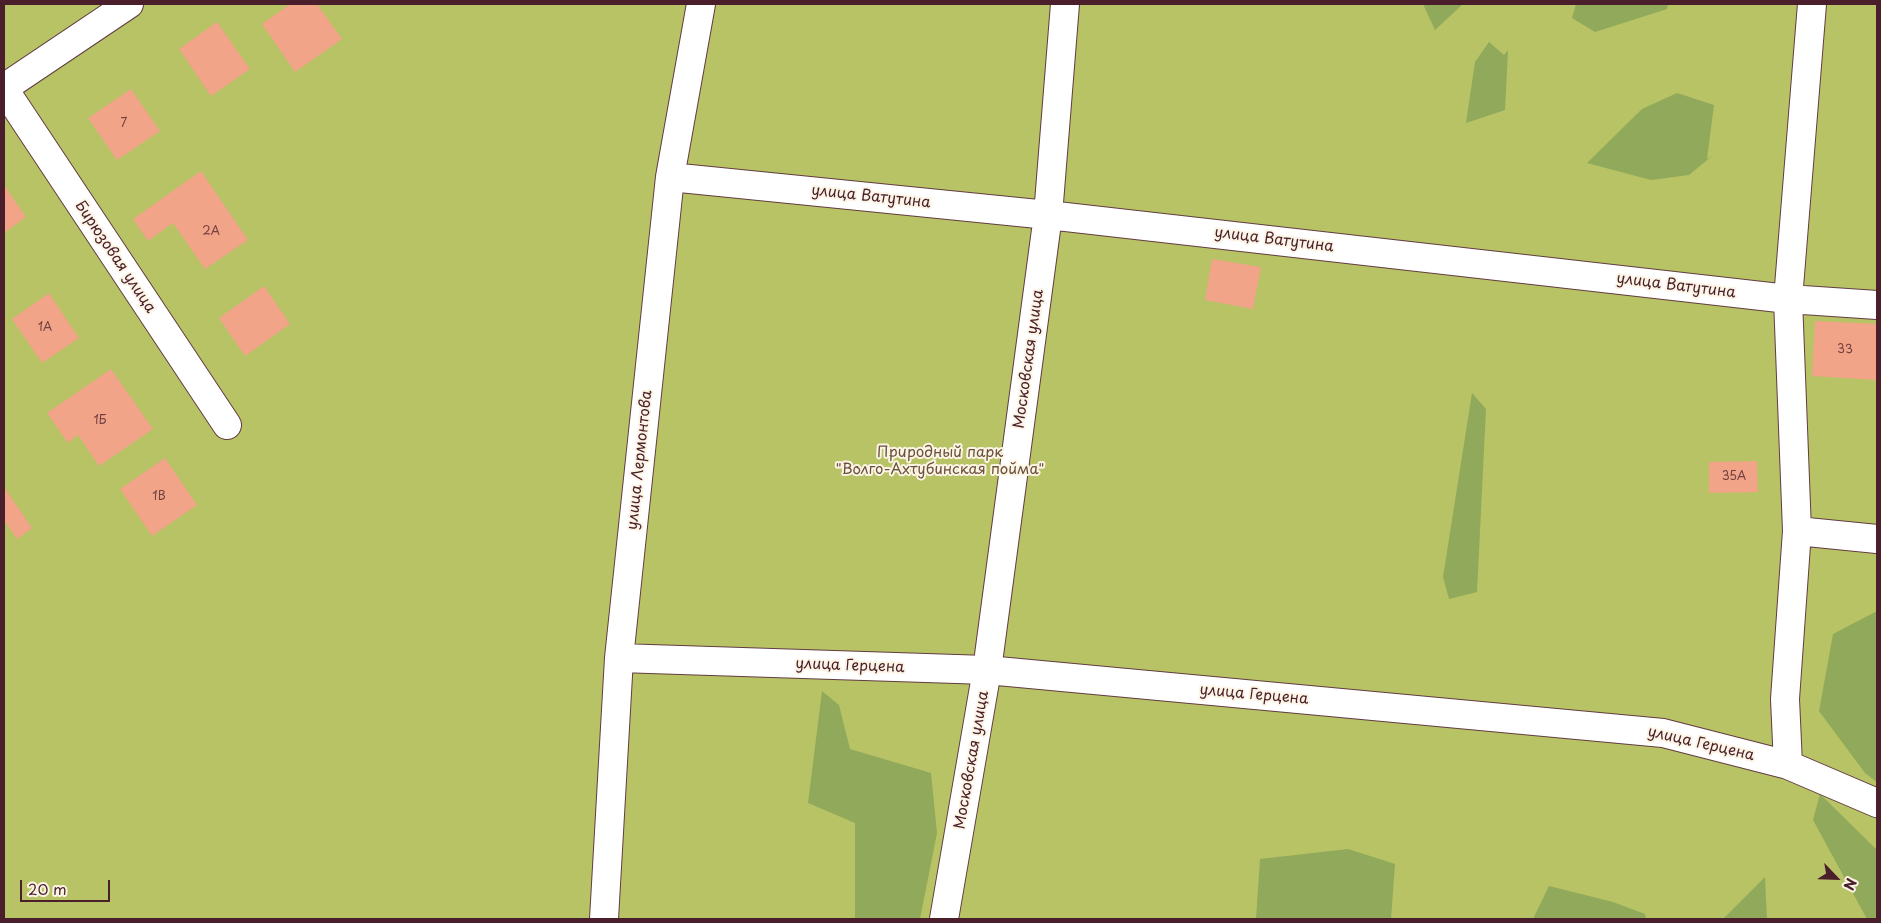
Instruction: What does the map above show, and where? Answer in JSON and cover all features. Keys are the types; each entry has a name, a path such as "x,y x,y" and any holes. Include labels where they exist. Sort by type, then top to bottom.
{"street":[{"path":"4,88 129,4"},
{"name":"улица Лермонтова","path":"604,919 619,658 670,177 701,4"},
{"name":"Московская улица","path":"944,919 988,670 1048,215 1065,4"},
{"path":"1788,765 1785,699 1797,531 1788,299 1812,4"},
{"name":"Бирюзовая улица","path":"4,88 227,425"},
{"name":"улица Ватутина","path":"670,177 1048,215 1788,299 1877,305"},
{"path":"1797,531 1877,539"},
{"name":"улица Герцена","path":"619,658 988,670 1663,733 1788,765 1877,803"}],"green space":[{"name":"Природный парк \"Волго-Ахтубинская пойма\"","path":"4,4 1877,4 1877,919 4,919"},
{"path":"1423,4 1463,4 1435,30"},
{"path":"1576,4 1668,4 1667,9 1595,32 1572,18"},
{"path":"1489,42 1504,55 1508,50 1505,110 1466,123 1475,62"},
{"path":"1677,93 1714,105 1707,159 1712,156 1689,175 1651,180 1587,163 1642,109"},
{"path":"1472,393 1486,409 1477,592 1449,599 1443,577"},
{"path":"1877,611 1877,782 1865,773 1819,711 1833,634"},
{"path":"822,691 839,705 850,749 931,773 937,833 920,919 855,919 855,823 808,803"},
{"path":"1820,794 1877,850 1877,919 1867,919 1813,820"},
{"path":"1348,849 1395,864 1391,919 1256,919 1260,859"},
{"path":"1765,877 1767,919 1723,919"},
{"path":"1549,886 1613,902 1645,914 1646,919 1533,919"}],"building":[{"path":"290,4 317,4 342,39 295,72 262,24"},
{"path":"217,22 250,69 211,96 179,49"},
{"path":"131,89 160,131 117,160 88,118"},
{"path":"201,171 248,240 205,269 173,223 148,241 133,219"},
{"path":"4,185 26,217 4,233"},
{"path":"1212,259 1261,267 1253,309 1205,300"},
{"path":"264,286 290,324 245,356 219,318"},
{"path":"49,293 79,338 42,363 12,319"},
{"path":"1815,321 1877,324 1877,380 1812,376"},
{"path":"111,369 153,429 99,466 78,435 68,443 47,413"},
{"path":"165,458 197,505 152,536 120,489"},
{"path":"1757,461 1758,492 1709,493 1709,462"},
{"path":"4,487 32,528 17,539 4,520"}]}
